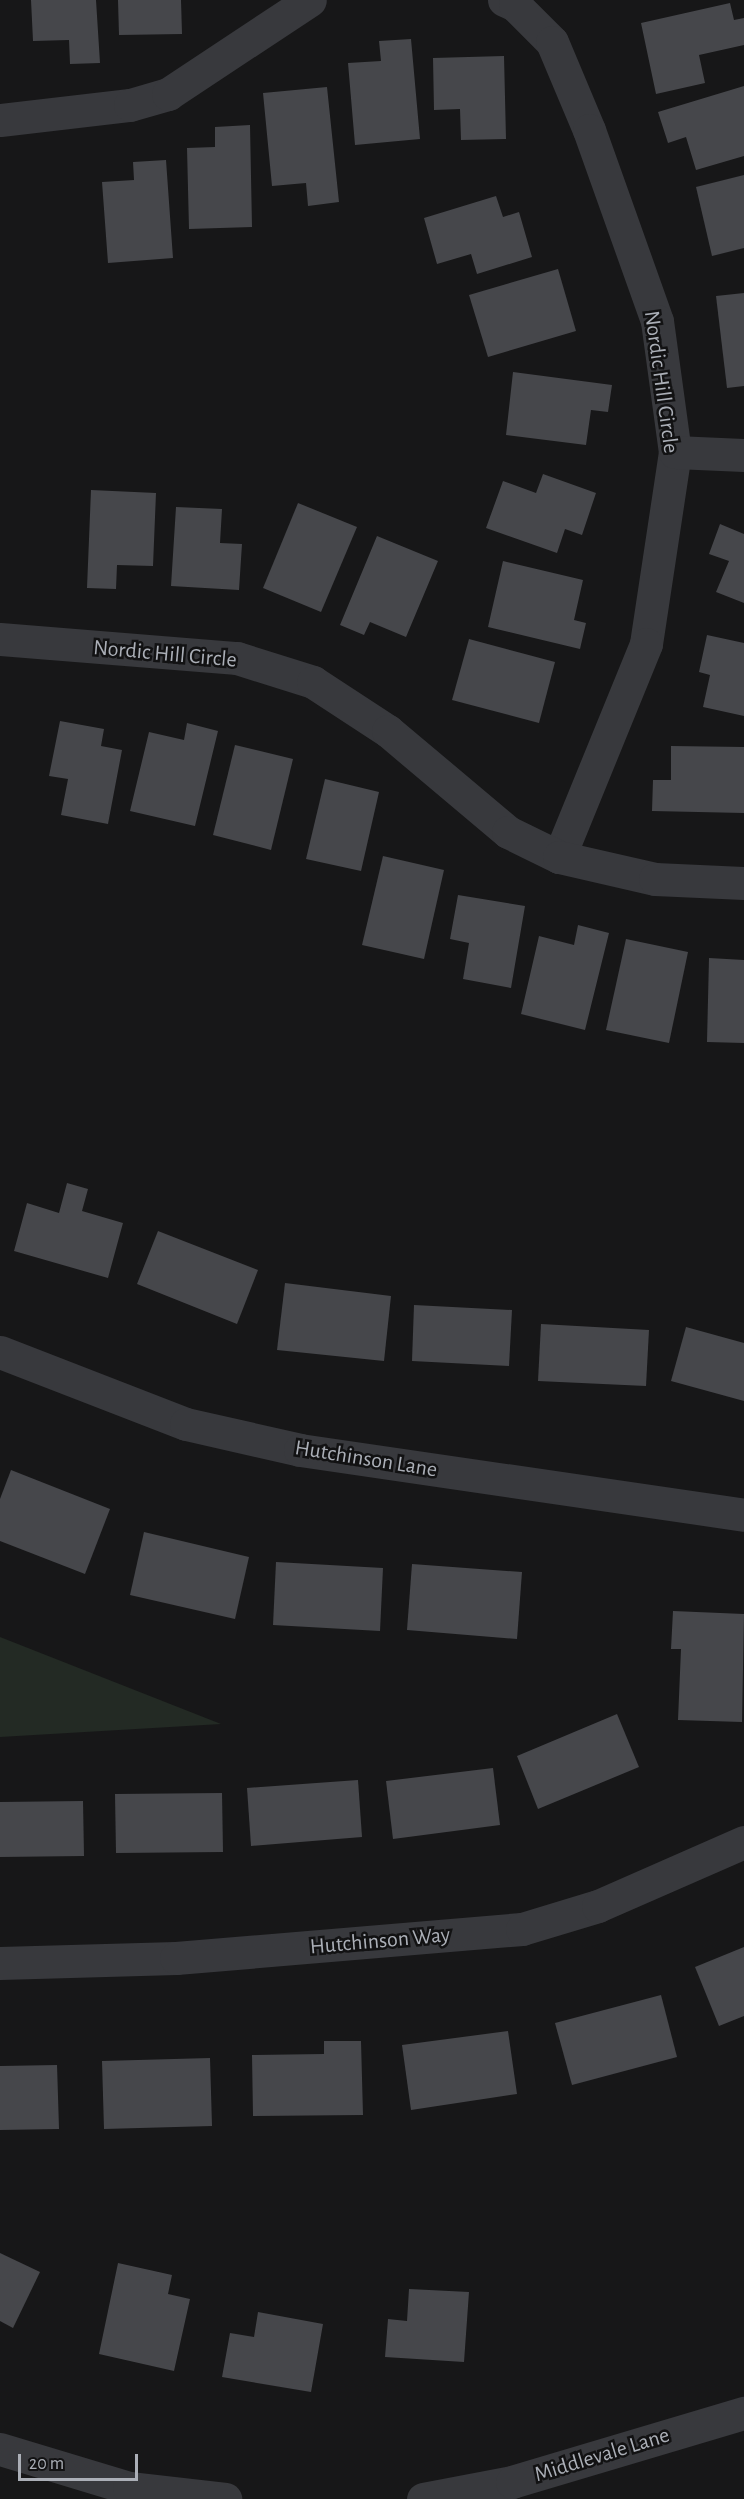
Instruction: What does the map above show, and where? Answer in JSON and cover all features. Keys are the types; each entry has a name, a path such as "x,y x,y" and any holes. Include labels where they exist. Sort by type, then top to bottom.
{"street":[{"path":"0,120 130,105 168,94 310,0"},
{"name":"Nordic Hill Circle","path":"504,0 515,5 552,42 589,129 657,321 675,452 646,645 559,857"},
{"path":"675,452 744,455"},
{"name":"Nordic Hill Circle","path":"0,639 237,658 313,682 388,731 508,832 559,857 655,879 744,883"},
{"name":"Hutchinson Lane","path":"0,1352 186,1424 300,1450 744,1515"},
{"name":"Hutchinson Way","path":"0,1964 176,1958 522,1929 598,1906 744,1842"},
{"name":"Middlevale Lane","path":"423,2499 512,2482 744,2413"},
{"path":"0,2449 129,2488 225,2499"}],"shaded area":[{"path":"0,1637 221,1724 0,1737"}],"building":[{"path":"31,0 96,0 100,63 70,64 69,40 33,41"},
{"path":"118,0 181,0 182,34 119,35"},
{"path":"730,3 734,20 744,18 744,45 699,55 705,83 656,94 641,23"},
{"path":"411,39 420,139 355,145 348,63 381,61 379,41"},
{"path":"504,56 506,139 461,140 460,109 434,110 433,58"},
{"path":"744,86 744,156 696,170 686,137 668,143 658,112"},
{"path":"327,87 339,202 308,206 306,183 272,186 263,93"},
{"path":"250,125 252,227 189,229 187,148 215,147 215,127"},
{"path":"166,160 173,258 108,263 102,182 134,180 133,162"},
{"path":"744,175 744,248 712,256 696,187"},
{"path":"496,196 503,217 519,212 532,257 477,274 471,254 437,264 424,218"},
{"path":"558,269 576,331 488,357 469,295"},
{"path":"744,293 744,386 727,388 716,296"},
{"path":"513,372 612,385 608,412 591,410 586,445 506,435"},
{"path":"543,474 596,493 582,535 565,529 557,553 486,528 503,481 536,493"},
{"path":"91,490 156,493 153,566 117,565 116,589 87,588"},
{"path":"298,503 357,527 321,612 263,588"},
{"path":"176,507 222,509 220,543 242,544 239,590 171,586"},
{"path":"720,524 744,534 744,603 716,592 729,561 709,554"},
{"path":"377,536 438,561 406,637 370,622 364,635 340,625"},
{"path":"503,561 583,580 574,620 586,623 580,649 488,627"},
{"path":"707,635 744,643 744,716 703,707 710,675 699,672"},
{"path":"469,639 555,662 539,723 452,700"},
{"path":"60,721 104,729 101,746 122,750 108,824 61,815 68,779 49,776"},
{"path":"187,723 218,731 195,826 130,811 149,732 184,740"},
{"path":"235,745 293,759 271,850 213,835"},
{"path":"671,746 744,747 744,813 652,811 653,780 671,780"},
{"path":"325,779 379,792 361,871 306,859"},
{"path":"383,856 444,870 424,959 362,945"},
{"path":"458,895 525,906 511,988 463,979 469,943 450,939"},
{"path":"578,925 609,933 585,1030 521,1014 539,936 574,945"},
{"path":"626,939 688,952 669,1043 606,1030"},
{"path":"709,958 744,960 744,1043 707,1042"},
{"path":"67,1183 88,1189 82,1211 123,1223 108,1278 14,1251 27,1203 59,1213"},
{"path":"158,1231 258,1270 237,1324 137,1284"},
{"path":"285,1283 391,1296 384,1361 277,1350"},
{"path":"414,1305 512,1310 509,1366 412,1361"},
{"path":"541,1324 649,1330 646,1386 538,1381"},
{"path":"686,1327 744,1343 744,1401 671,1381"},
{"path":"11,1470 110,1509 85,1574 0,1541 0,1499"},
{"path":"144,1532 249,1557 235,1619 130,1595"},
{"path":"276,1562 383,1568 380,1631 273,1625"},
{"path":"412,1564 522,1572 517,1639 407,1630"},
{"path":"673,1611 744,1614 742,1722 678,1720 681,1649 671,1649"},
{"path":"617,1714 639,1767 538,1809 517,1756"},
{"path":"493,1768 500,1825 393,1839 386,1781"},
{"path":"358,1780 362,1837 251,1846 247,1788"},
{"path":"222,1793 223,1852 116,1853 115,1794"},
{"path":"83,1801 84,1856 0,1857 0,1802"},
{"path":"744,1947 744,2016 719,2026 695,1967"},
{"path":"661,1995 677,2057 572,2085 555,2023"},
{"path":"508,2031 517,2094 411,2110 402,2045"},
{"path":"324,2041 361,2041 363,2115 253,2116 252,2055 324,2054"},
{"path":"210,2058 212,2126 104,2129 102,2061"},
{"path":"57,2065 59,2129 0,2130 0,2066"},
{"path":"0,2253 40,2272 13,2328 0,2321"},
{"path":"118,2263 172,2275 168,2294 190,2299 174,2371 99,2354"},
{"path":"409,2289 469,2292 464,2362 385,2357 388,2319 407,2321"},
{"path":"258,2312 323,2324 311,2392 222,2377 230,2333 254,2337"}]}
